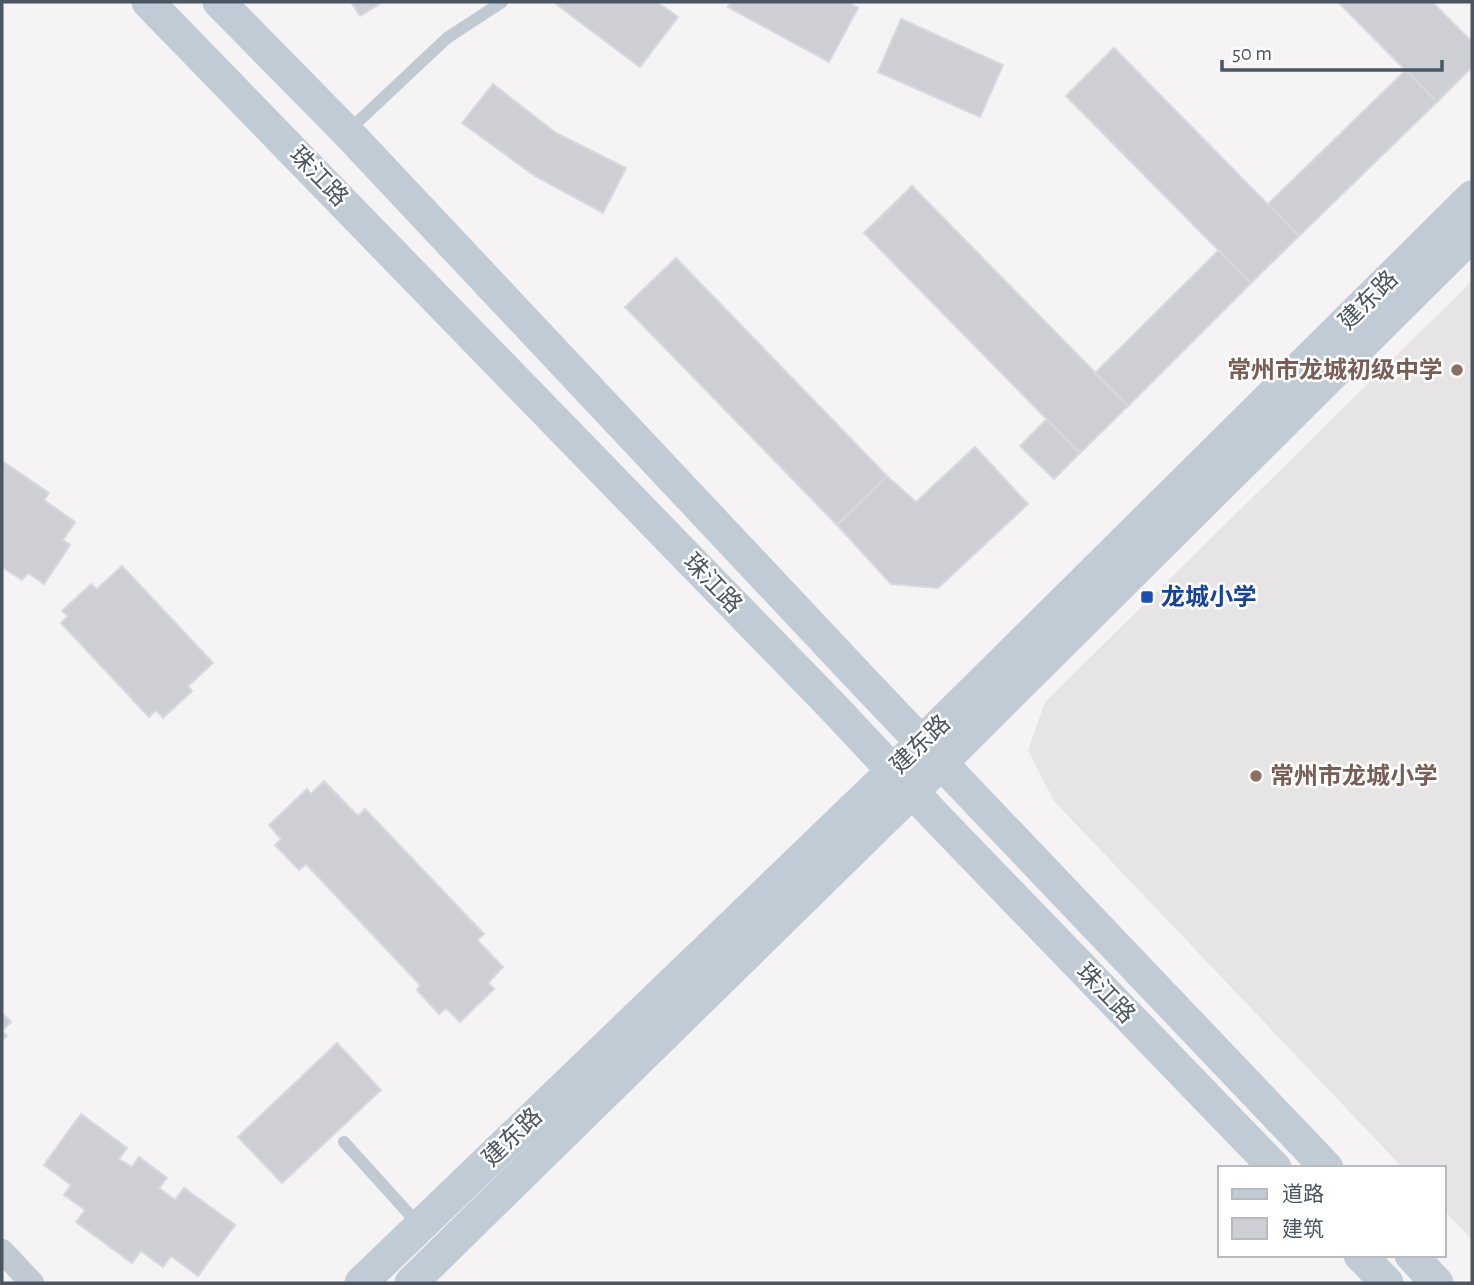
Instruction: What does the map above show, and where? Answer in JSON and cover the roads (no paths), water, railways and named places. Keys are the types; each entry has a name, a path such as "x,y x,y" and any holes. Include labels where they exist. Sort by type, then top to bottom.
{"street":[{"name":"珠江路","path":"148,2 1273,1166"},
{"name":"珠江路","path":"219,2 347,132 1325,1166"},
{"name":"建东路","path":"411,1283 1472,197"},
{"name":"建东路","path":"931,752 1472,235"},
{"name":"建东路","path":"361,1283 902,781"},
{"path":"2,1251 33,1283"},
{"path":"1362,1257 1387,1283"},
{"path":"1413,1257 1437,1283"}],"lane":[{"path":"347,132 447,38 502,2"},
{"path":"344,1142 421,1226"}],"place":[{"name":"常州市龙城初级中学","path":"1457,370"},
{"name":"龙城小学","path":"1147,597"},
{"name":"常州市龙城小学","path":"1256,776"}]}
